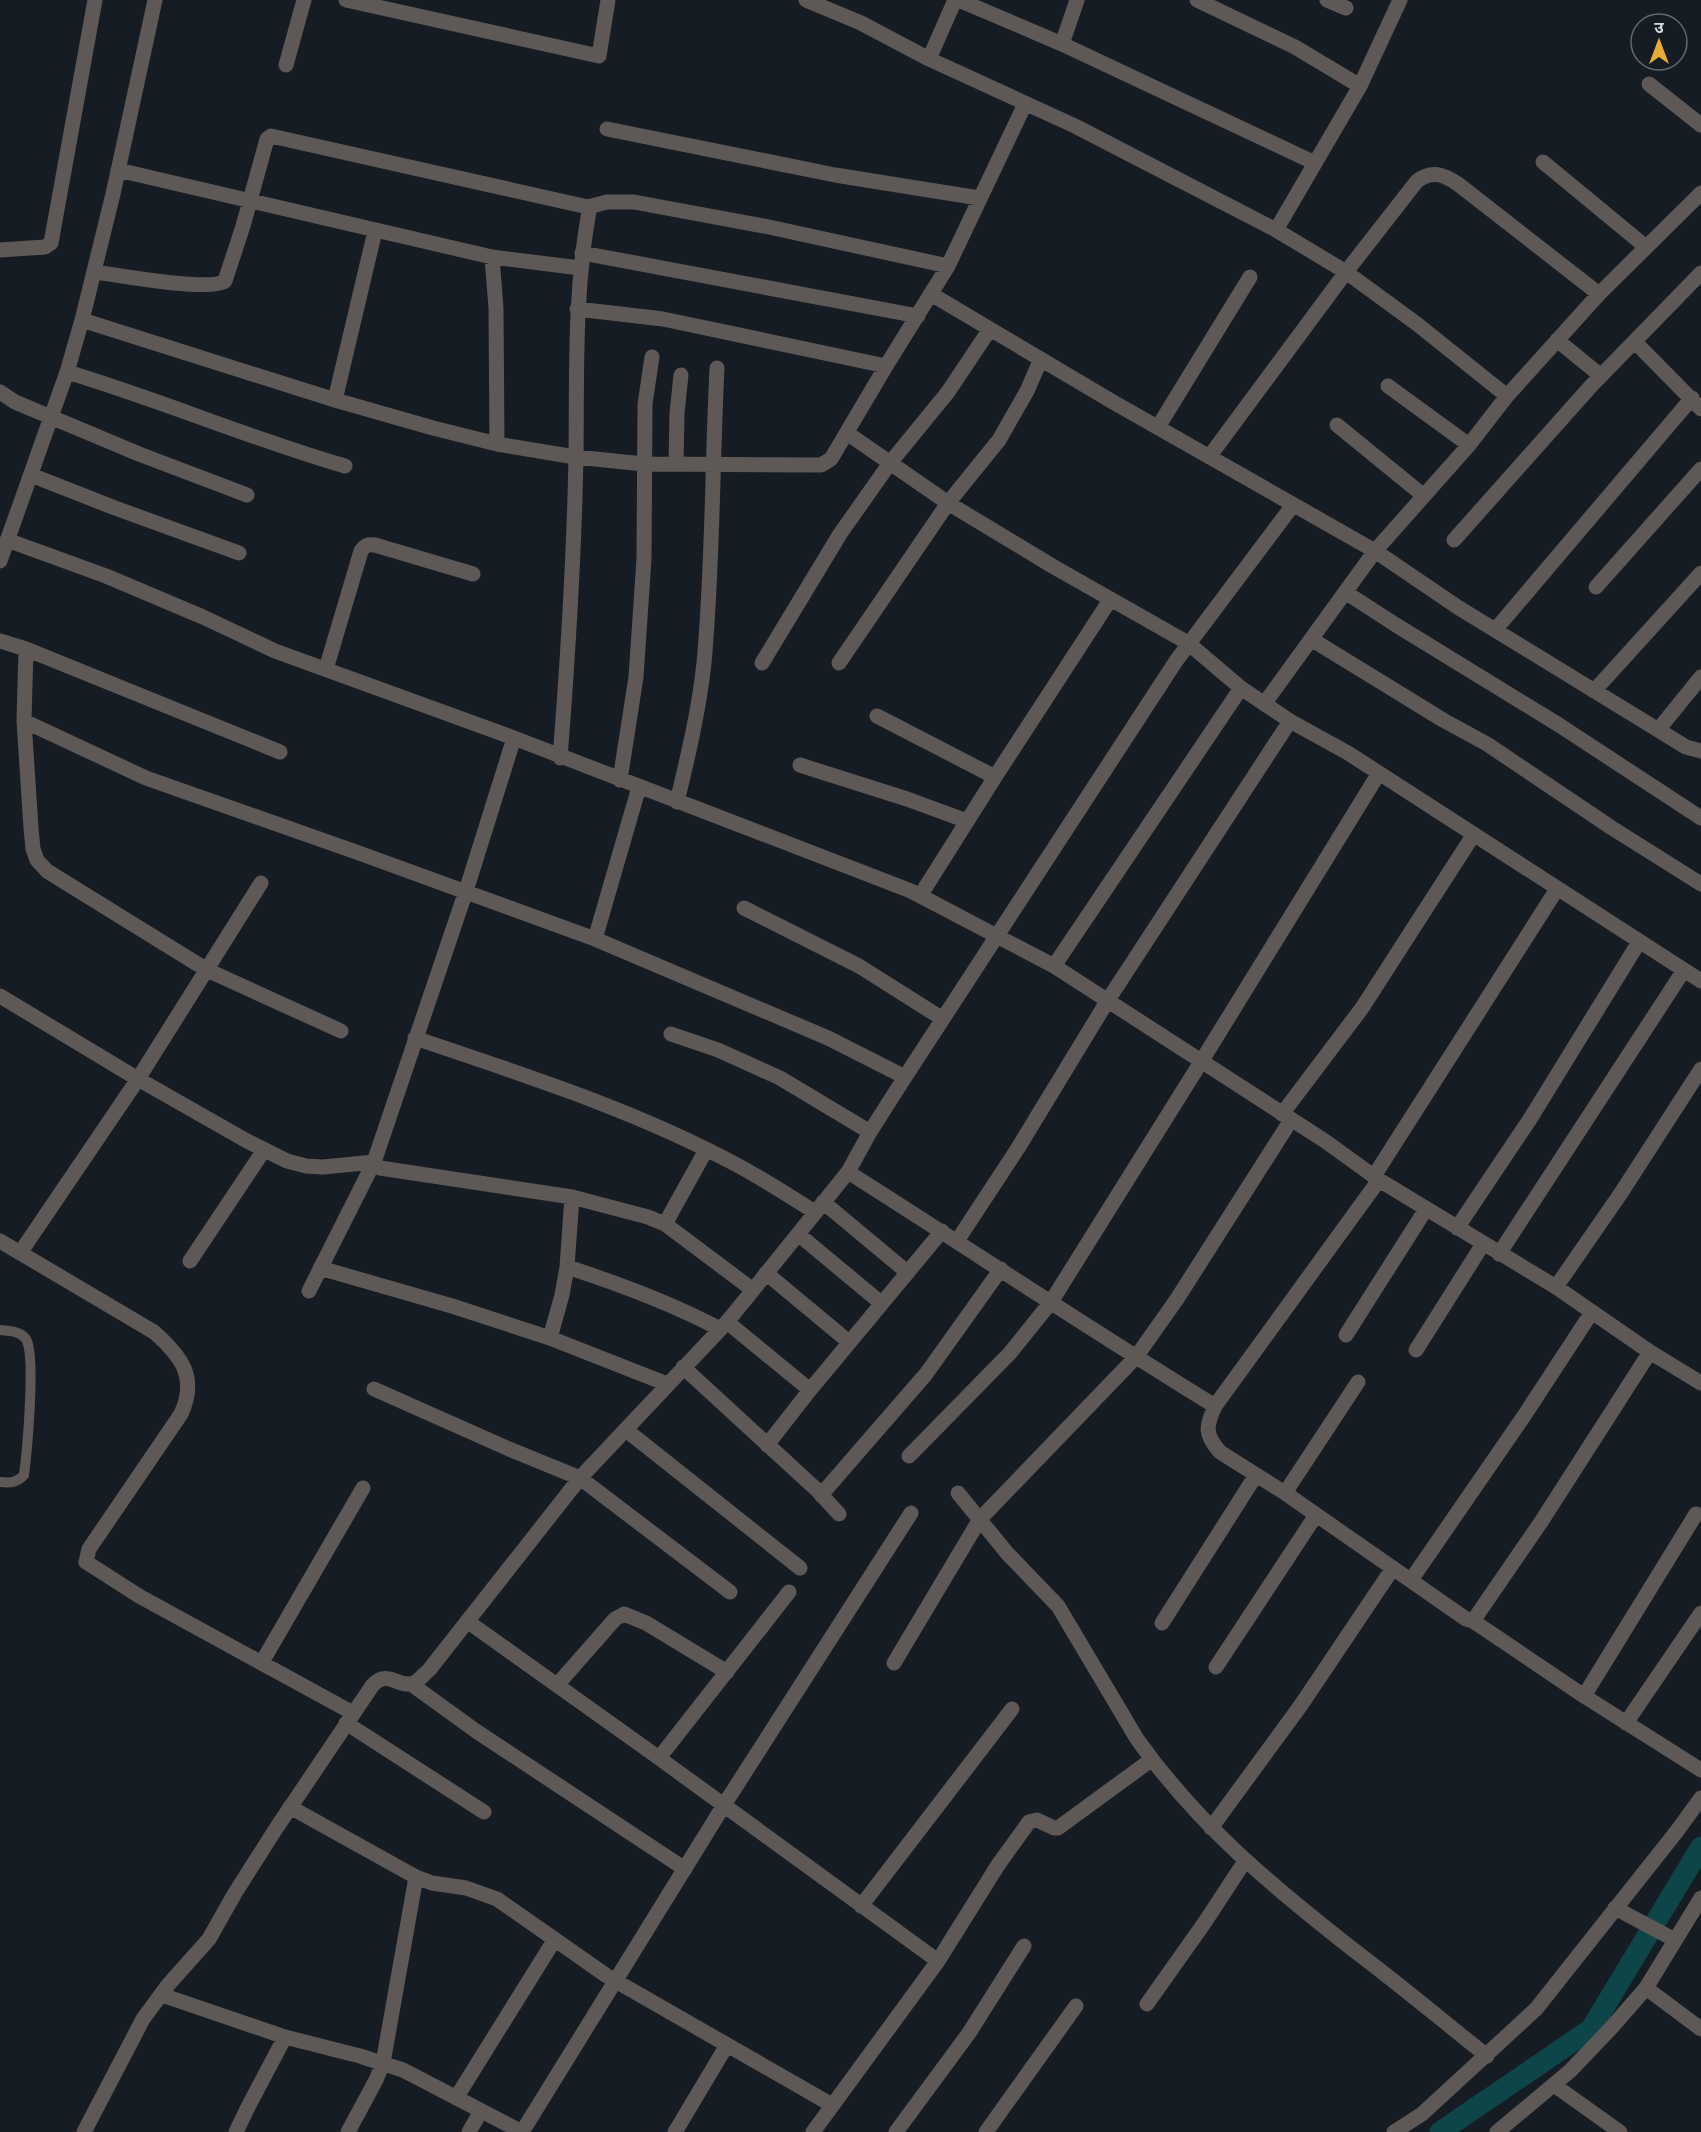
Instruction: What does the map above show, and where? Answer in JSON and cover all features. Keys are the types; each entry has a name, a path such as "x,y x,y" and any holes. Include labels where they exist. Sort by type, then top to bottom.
{"street":[{"path":"0,250 45,248 51,243 95,0"},
{"path":"0,561 67,372 82,320 155,0"},
{"path":"286,65 304,0"},
{"path":"346,0 598,56 608,0"},
{"path":"806,0 861,23 929,58 1075,126 1276,230 1346,272 1418,324 1507,396"},
{"path":"929,58 957,0 1062,44 1315,163"},
{"path":"1062,44 1077,0"},
{"path":"1197,0 1295,47 1360,86"},
{"path":"1327,0 1346,8"},
{"path":"1276,230 1360,86 1400,0"},
{"path":"1649,84 1701,125"},
{"path":"82,320 335,400 497,444 576,457 644,464 820,465 831,459 948,266 1025,104"},
{"path":"607,129 835,175 979,198"},
{"path":"94,272 172,282 220,285 225,281 231,268 267,139 274,136 588,207 607,202 634,202 769,227 948,266"},
{"path":"1543,162 1646,248"},
{"path":"118,170 492,257 581,260 918,316"},
{"path":"1209,457 1346,272 1417,181 1431,174 1440,174 1458,183 1599,294"},
{"path":"1264,704 1376,551 1469,445 1507,396 1599,294 1701,193"},
{"path":"560,758 569,638 576,457 577,309 588,207"},
{"path":"335,400 375,231"},
{"path":"492,257 496,318 497,444"},
{"path":"1158,427 1250,276"},
{"path":"1454,540 1601,376 1700,278"},
{"path":"931,294 1209,457 1376,551 1495,630 1594,691 1686,747 1701,751"},
{"path":"577,309 663,319 886,366"},
{"path":"762,663 840,534 890,463 948,392 990,329"},
{"path":"1557,340 1601,376"},
{"path":"1495,630 1696,403 1635,342"},
{"path":"620,780 636,677 644,559 645,404 652,357"},
{"path":"839,663 948,503 1011,422 1041,359"},
{"path":"677,802 690,746 704,666 710,575 717,368"},
{"path":"67,372 129,390 290,450 345,466"},
{"path":"676,464 677,413 681,375"},
{"path":"1388,386 1469,445"},
{"path":"0,394 139,454 247,495"},
{"path":"1337,425 1424,496"},
{"path":"847,434 948,503 1110,600 1188,643 1241,688 1264,704 1348,753 1701,981"},
{"path":"1596,587 1701,469"},
{"path":"31,475 239,553"},
{"path":"411,1684 429,1670 580,1478 723,1325 848,1172 905,1077 1188,643 1293,505"},
{"path":"7,540 203,616 275,651 514,738 560,758 920,896 1054,966 1376,1178 1498,1254 1556,1287 1650,1352 1701,1383"},
{"path":"326,669 364,546 375,545 473,574"},
{"path":"1594,691 1701,573"},
{"path":"1345,592 1559,725 1701,818"},
{"path":"920,896 1110,600"},
{"path":"1311,639 1443,720 1487,744 1612,828 1701,884"},
{"path":"0,640 279,752"},
{"path":"26,649 24,721 31,828 33,849 37,860 47,871 207,970 341,1031"},
{"path":"1659,730 1701,677"},
{"path":"1054,966 1241,688"},
{"path":"877,716 995,777"},
{"path":"24,721 146,778 595,939 828,1038 905,1077"},
{"path":"957,1241 1018,1148 1108,1000 1290,721"},
{"path":"309,1291 374,1162 466,891 514,738"},
{"path":"800,765 967,821"},
{"path":"909,1456 1010,1353 1051,1302 1379,773"},
{"path":"595,939 639,787"},
{"path":"894,1663 980,1519 1136,1357 1177,1299 1286,1117 1362,1008 1474,834"},
{"path":"20,1253 138,1079 261,884"},
{"path":"1557,889 1376,1178 1215,1406 1208,1422 1208,1432 1211,1442 1220,1452 1285,1493 1466,1619 1473,1621 1584,1696 1701,1770"},
{"path":"744,908 859,966 943,1018"},
{"path":"1457,1228 1530,1119 1639,942"},
{"path":"1498,1254 1684,970"},
{"path":"0,996 138,1079 287,1161 306,1166 323,1167 374,1162"},
{"path":"671,1034 718,1050 780,1078 870,1132"},
{"path":"415,1038 575,1093 706,1150 819,1207 908,1272"},
{"path":"1556,1287 1701,1069"},
{"path":"190,1261 264,1150"},
{"path":"665,1224 706,1150"},
{"path":"374,1162 380,1168 572,1197 648,1217 665,1224 753,1290"},
{"path":"848,1172 1215,1406"},
{"path":"550,1338 567,1267 572,1197"},
{"path":"1346,1335 1426,1209"},
{"path":"767,1445 942,1231"},
{"path":"798,1234 881,1303"},
{"path":"0,1241 154,1332 171,1347 180,1359 187,1376 188,1390 181,1414 89,1550 86,1562 139,1596 262,1662 349,1718 484,1812"},
{"path":"1416,1350 1483,1244"},
{"path":"567,1267 723,1325 810,1390"},
{"path":"320,1268 452,1306 550,1338 667,1384"},
{"path":"821,1495 926,1374 1001,1269"},
{"path":"766,1274 849,1342"},
{"path":"1411,1580 1524,1416 1592,1312"},
{"path":"1473,1621 1541,1522 1650,1352"},
{"path":"683,1367 839,1514"},
{"path":"1285,1493 1358,1382"},
{"path":"374,1389 580,1478 730,1592"},
{"path":"626,1430 800,1568"},
{"path":"1162,1623 1256,1475"},
{"path":"262,1662 363,1488"},
{"path":"958,1493 1007,1553 1058,1606 1074,1630 1114,1704 1151,1760 1211,1828 1245,1861 1310,1916 1487,2056"},
{"path":"162,1995 285,2037 403,2070 522,2132 724,1805 911,1513"},
{"path":"1584,1696 1696,1514"},
{"path":"1216,1667 1316,1515"},
{"path":"1211,1828 1301,1705 1393,1568"},
{"path":"660,1758 789,1592"},
{"path":"1626,1723 1701,1613"},
{"path":"557,1685 615,1619 624,1614 646,1623 726,1672"},
{"path":"467,1621 660,1758 938,1961"},
{"path":"84,2132 143,2019 209,1940 235,1893 290,1807 349,1718 372,1686 380,1679 411,1684 476,1731 685,1869"},
{"path":"861,1906 1012,1709"},
{"path":"813,2132 938,1961 998,1865 1029,1822 1037,1820 1052,1828 1058,1827 1151,1760"},
{"path":"1394,2132 1422,2114 1536,2009 1701,1798"},
{"path":"290,1807 416,1877 432,1883 466,1888 497,1899 616,1981 831,2105"},
{"path":"1147,2004 1245,1861"},
{"path":"348,2132 383,2063 416,1877"},
{"path":"1497,2132 1570,2071 1646,1988 1701,1898"},
{"path":"1615,1908 1676,1940"},
{"path":"456,2098 555,1940"},
{"path":"896,2132 969,2033 1024,1946"},
{"path":"1646,1988 1701,2030"},
{"path":"986,2132 1076,2006"},
{"path":"236,2132 285,2037"},
{"path":"675,2132 727,2045"},
{"path":"1554,2085 1620,2132"},
{"path":"469,2132 482,2111"}],"lane":[{"path":"0,1330 15,1332 25,1337 30,1348 31,1368 24,1475 20,1480 10,1483 0,1482"}],"waterway":[{"path":"1440,2132 1591,2029 1701,1847"}]}
